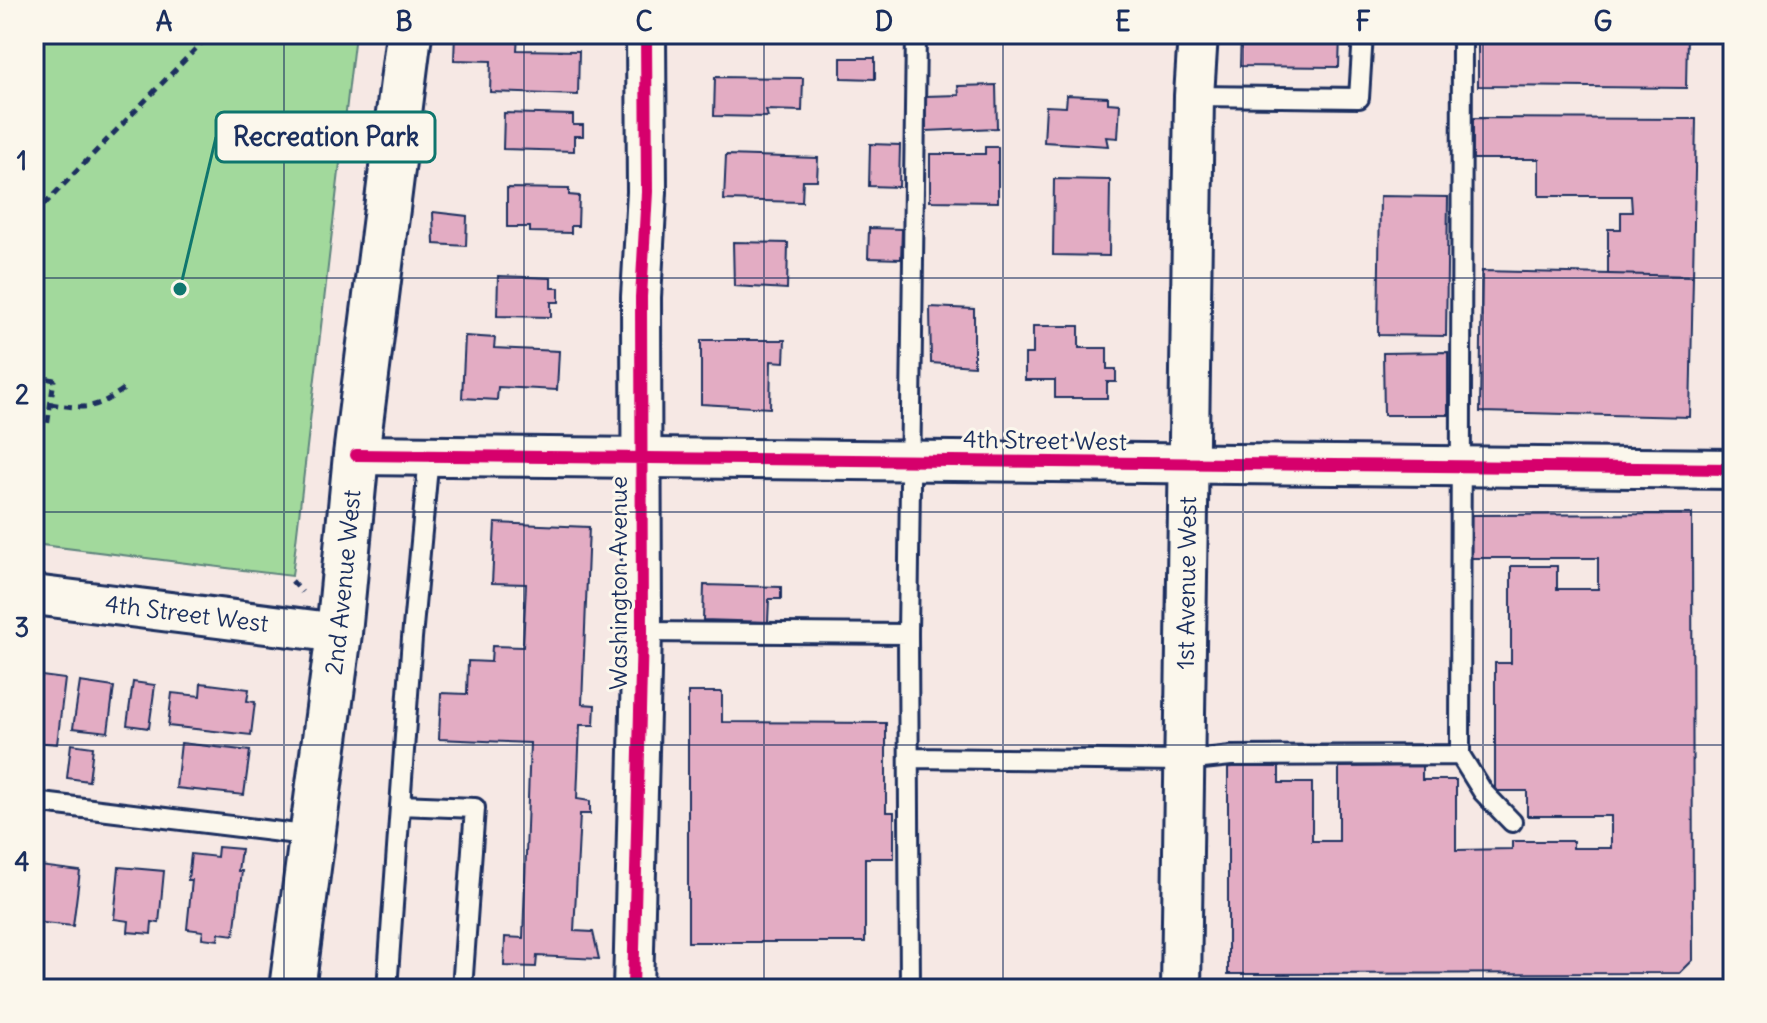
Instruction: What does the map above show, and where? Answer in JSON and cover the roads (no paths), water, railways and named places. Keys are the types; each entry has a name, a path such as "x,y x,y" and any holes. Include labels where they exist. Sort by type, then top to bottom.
{"main road":[{"name":"2nd Avenue West","path":"292,989 339,633 356,455 409,34"}],"street":[{"name":"Washington Avenue","path":"633,989 642,632 641,297 647,192 646,34"},
{"name":"1st Avenue West","path":"1181,989 1194,96 1198,34"},
{"name":"4th Street West","path":"356,455 1733,469"},
{"name":"4th Street West","path":"34,595 339,633"}],"lane":[{"path":"910,989 909,461 916,34"},
{"path":"1194,96 1359,98 1363,34"},
{"path":"1462,34 1460,755 1483,792 1512,822"},
{"path":"387,989 429,456"},
{"path":"642,632 908,634"},
{"path":"910,758 1184,761 1231,756 1460,755"},
{"path":"34,802 313,836"},
{"path":"400,805 475,808 462,989"}],"place":[{"name":"Recreation Park","path":"180,289"}]}
